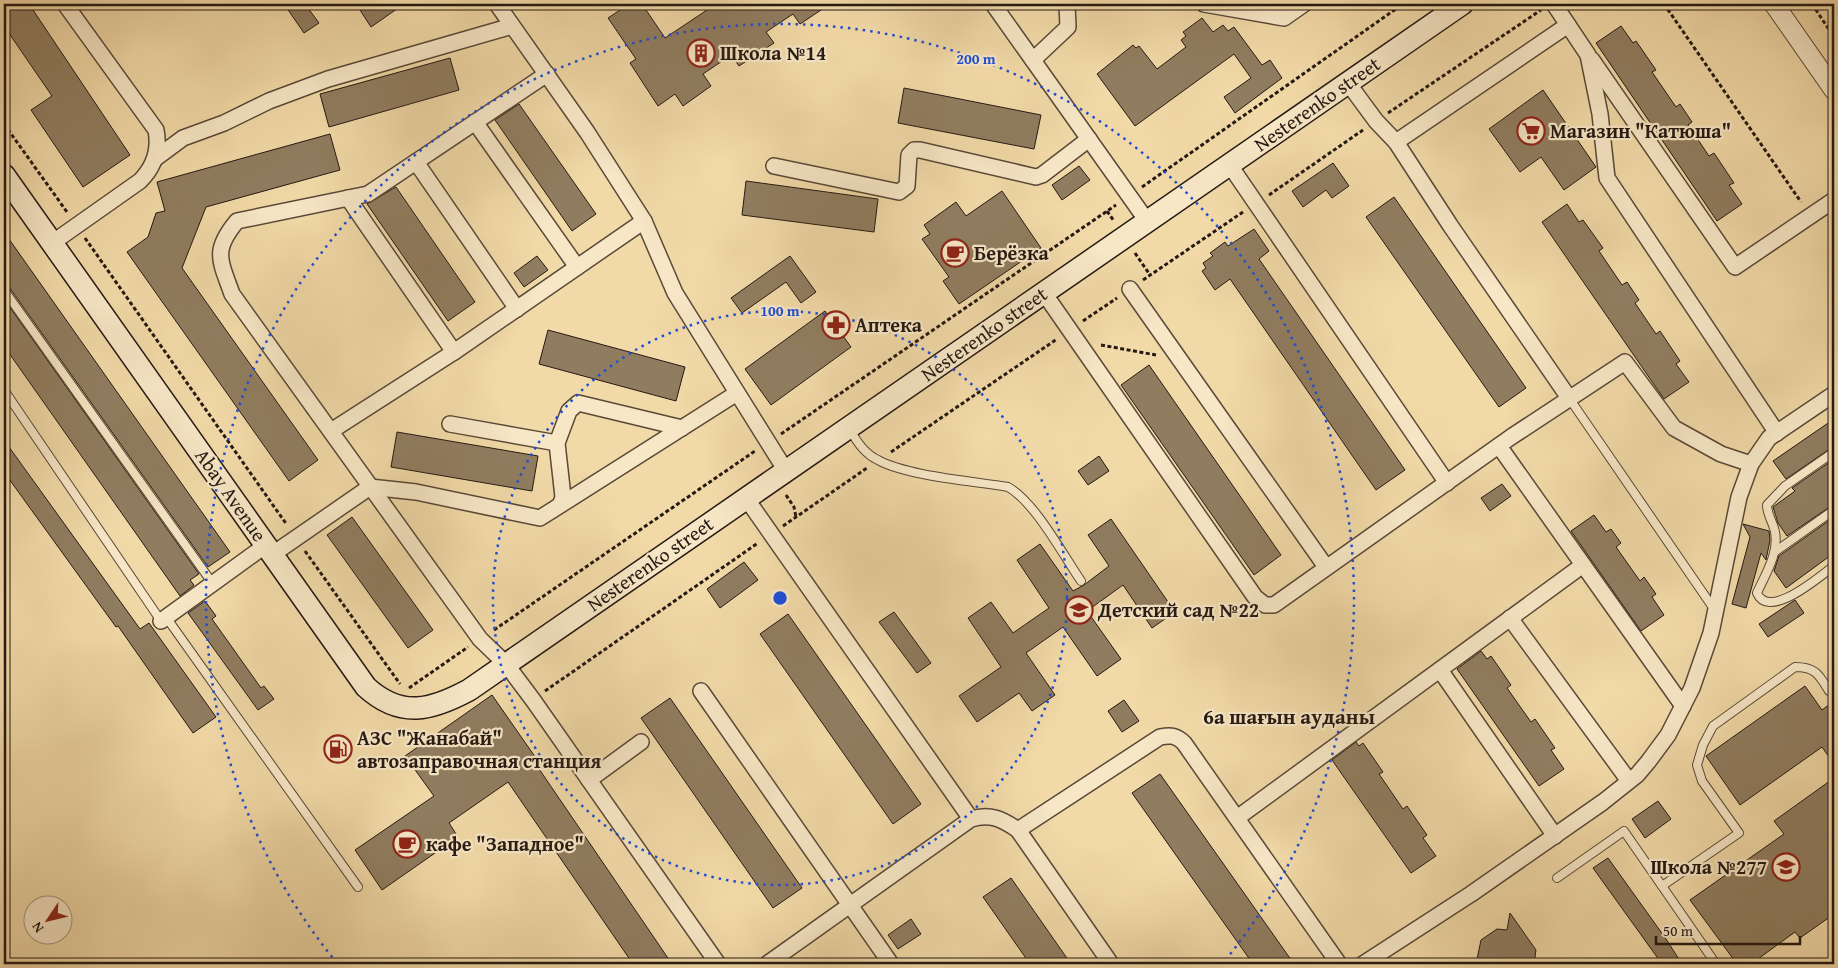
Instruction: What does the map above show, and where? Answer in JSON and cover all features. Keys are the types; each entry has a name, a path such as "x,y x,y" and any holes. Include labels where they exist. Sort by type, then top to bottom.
{"main road":[{"name":"Nesterenko street","path":"506,664 1462,4"},
{"name":"Abay Avenue","path":"7,188 52,243 366,686 376,696 409,708 434,707 469,690 506,664"}],"street":[{"path":"52,243 140,181 149,172 156,158 158,140 156,130 65,4"},
{"path":"497,4 587,132 644,221 675,293 786,471"},
{"path":"993,4 1148,221"},
{"path":"1033,60 1068,27 1067,4"},
{"path":"1204,4 1284,18 1304,4"},
{"path":"1554,4 1735,267 1834,200"},
{"path":"1774,4 1834,90"},
{"path":"1396,142 1568,25"},
{"path":"156,158 183,138 224,123 269,101 328,79 512,26"},
{"path":"1588,55 1600,114 1607,178 1777,433"},
{"path":"547,74 368,194 237,221 223,237 220,246 222,266 232,294 480,639 506,664 533,700 718,964"},
{"path":"1348,82 1376,121 1396,142 1450,225 1569,398"},
{"path":"475,122 577,268"},
{"path":"774,166 898,192 907,186 909,155 914,150 1036,177 1042,175 1089,139"},
{"path":"416,162 517,309"},
{"path":"1229,164 1447,483"},
{"path":"348,198 454,352"},
{"path":"331,432 454,352 644,221"},
{"path":"1130,289 1326,567"},
{"path":"1044,293 1255,597 1265,605 1274,605 1499,446 1624,362 1674,428 1721,454 1751,464"},
{"path":"164,619 213,584 269,550 296,537 370,486 416,492 540,518 737,393"},
{"path":"1363,964 1471,894 1555,836 1629,781 1648,762 1668,735 1692,688 1710,632 1739,498 1751,464 1760,448 1777,433 1834,394"},
{"path":"561,503 563,497 556,443 569,411 578,403 682,428"},
{"path":"450,424 556,443"},
{"path":"1499,446 1683,706"},
{"path":"746,498 971,819"},
{"path":"1237,818 1584,565"},
{"path":"1510,618 1629,781"},
{"path":"1440,670 1555,836"},
{"path":"701,692 891,964"},
{"path":"1018,830 1160,737 1168,735 1177,736 1184,743 1339,964"},
{"path":"589,780 641,742"},
{"path":"767,964 971,819 983,816 996,817 1018,830 1111,964"}],"lane":[{"path":"4,290 213,584"},
{"path":"4,390 164,619 358,887"},
{"path":"1569,398 1714,609"},
{"path":"849,427 856,440 878,460 901,469 1008,487 1018,493 1028,504 1081,581"},
{"path":"1834,452 1785,486 1768,505 1767,512 1774,531 1776,551 1757,593 1760,598 1766,601 1785,600 1834,566"},
{"path":"1776,551 1834,510"},
{"path":"1662,886 1739,833 1702,781 1697,764 1712,726 1795,668 1807,667 1818,674 1829,691 1834,687"},
{"path":"1557,878 1624,831 1716,964"}],"path":[{"path":"4,124 404,691 1130,196 1404,4"},
{"path":"533,700 878,460 1073,336 1130,289 1549,4"},
{"path":"1664,4 1811,216"},
{"path":"1812,4 1834,37"},
{"path":"1073,336 1179,359"}],"building":[{"path":"4,4 29,4 130,155 83,187 31,110 52,96 4,26"},
{"path":"284,4 305,4 319,23 304,33"},
{"path":"356,4 404,4 371,27"},
{"name":"Школа №14","path":"629,4 642,4 665,38 716,4 830,4 800,24 793,14 766,32 774,43 739,66 731,55 703,74 711,86 683,106 675,94 658,106 630,63 636,59 608,18"},
{"path":"1202,18 1213,32 1223,25 1228,31 1234,27 1262,65 1270,60 1282,78 1235,113 1224,97 1251,78 1234,54 1135,126 1097,74 1133,45 1136,48 1139,46 1157,69 1186,47 1181,40 1186,36 1183,32"},
{"path":"1621,26 1633,43 1636,41 1656,70 1652,72 1676,107 1680,104 1692,122 1688,125 1709,156 1714,153 1734,183 1729,185 1742,204 1717,221 1596,43"},
{"path":"450,58 459,90 329,127 320,94"},
{"path":"904,88 1041,115 1034,149 898,123"},
{"name":"Магазин \"Катюша\"","path":"1543,90 1596,167 1564,190 1541,157 1520,172 1489,129"},
{"path":"519,104 596,214 572,231 495,120"},
{"path":"330,134 340,170 206,207 182,268 318,460 289,481 127,252 148,237 156,213 165,211 157,182"},
{"path":"1333,163 1349,186 1332,198 1326,190 1303,207 1292,191"},
{"path":"1079,166 1090,180 1062,200 1052,185"},
{"path":"746,181 878,199 874,232 742,215"},
{"path":"396,187 475,302 448,321 367,204"},
{"path":"1002,191 1041,248 959,304 943,281 949,277 922,239 930,234 924,225 956,202 966,216"},
{"path":"1394,197 1526,388 1499,407 1366,217"},
{"path":"1567,204 1579,222 1583,220 1603,248 1599,251 1622,285 1627,282 1639,300 1635,303 1656,334 1660,331 1680,361 1676,364 1689,382 1664,399 1542,222"},
{"path":"1254,229 1269,251 1259,259 1405,470 1376,490 1230,279 1215,290 1202,271 1206,268 1203,263 1213,256 1210,253 1225,242 1228,246"},
{"path":"4,232 230,552 208,567 9,287 4,284"},
{"path":"537,256 548,270 524,287 514,273"},
{"path":"790,256 816,292 801,303 786,282 742,313 731,298"},
{"path":"4,299 199,574 190,580 194,585 180,596 4,346"},
{"path":"825,311 851,347 771,405 745,369"},
{"path":"548,330 685,367 676,401 539,364"},
{"path":"1149,365 1281,555 1254,575 1121,385"},
{"path":"1834,419 1834,446 1786,479 1773,461"},
{"path":"397,432 538,456 532,491 391,467"},
{"path":"4,440 140,629 149,623 216,717 193,733 118,626 116,627 4,472"},
{"path":"1099,456 1109,471 1088,485 1078,471"},
{"path":"1834,459 1834,504 1787,536 1778,523 1773,507 1795,491 1792,488"},
{"path":"1502,484 1511,496 1490,511 1481,498"},
{"path":"1594,515 1606,532 1611,529 1621,543 1616,547 1640,581 1644,577 1656,594 1652,597 1664,615 1641,631 1571,531"},
{"path":"352,517 433,630 408,648 327,535"},
{"path":"1834,517 1834,553 1786,588 1774,571 1779,556"},
{"path":"1111,519 1175,612 1152,628 1123,585 1087,611 1121,659 1097,676 1063,627 1026,653 1055,695 1032,711 1019,693 977,722 959,696 1001,667 968,618 991,602 1013,633 1049,608 1017,560 1040,544 1073,591 1084,585 1109,566 1088,535"},
{"path":"1743,524 1769,531 1770,540 1766,560 1761,553 1746,608 1732,604 1750,537"},
{"path":"744,562 758,580 720,608 707,589"},
{"path":"1795,600 1804,613 1768,637 1759,624"},
{"path":"205,601 216,616 212,619 261,688 264,686 274,699 258,710 188,613"},
{"path":"894,612 931,663 917,673 879,622"},
{"path":"788,614 921,804 893,824 760,634"},
{"path":"1481,651 1487,659 1491,656 1511,685 1507,688 1531,722 1535,719 1555,748 1551,750 1564,769 1539,786 1457,669"},
{"name":"Школа №277","path":"1805,686 1822,710 1834,701 1834,764 1822,747 1740,805 1706,756"},
{"path":"492,695 538,761 535,763 672,964 633,964 508,782 449,823 458,837 382,890 355,850 434,796 405,756"},
{"path":"670,698 802,888 773,908 641,718"},
{"path":"1124,700 1139,721 1122,732 1108,711"},
{"path":"1356,742 1359,746 1363,743 1383,772 1379,774 1403,809 1407,806 1427,835 1423,838 1436,856 1411,873 1332,760"},
{"path":"1160,774 1294,964 1253,964 1132,793"},
{"name":"Школа №277","path":"1834,778 1834,914 1800,938 1795,932 1751,964 1737,964 1690,900 1784,834 1774,821"},
{"path":"1658,801 1671,819 1645,838 1632,819"},
{"path":"1608,858 1682,964 1662,964 1593,868"},
{"path":"1011,878 1071,964 1030,964 983,897"},
{"path":"1510,913 1536,950 1534,964 1476,964 1481,940 1497,929 1507,930"},
{"path":"911,919 921,934 898,949 888,935"}],"place":[{"name":"Школа №14","path":"701,53"},
{"name":"Магазин \"Катюша\"","path":"1531,131"},
{"name":"Берёзка","path":"955,253"},
{"name":"Аптека","path":"836,325"},
{"name":"Детский сад №22","path":"1079,610"},
{"name":"АЗС \"Жанабай\" автозаправочная станция","path":"338,749"},
{"name":"кафе \"Западное\"","path":"407,844"},
{"name":"Школа №277","path":"1786,867"}],"district":[{"name":"6а шағын ауданы","path":"1289,717"}]}
